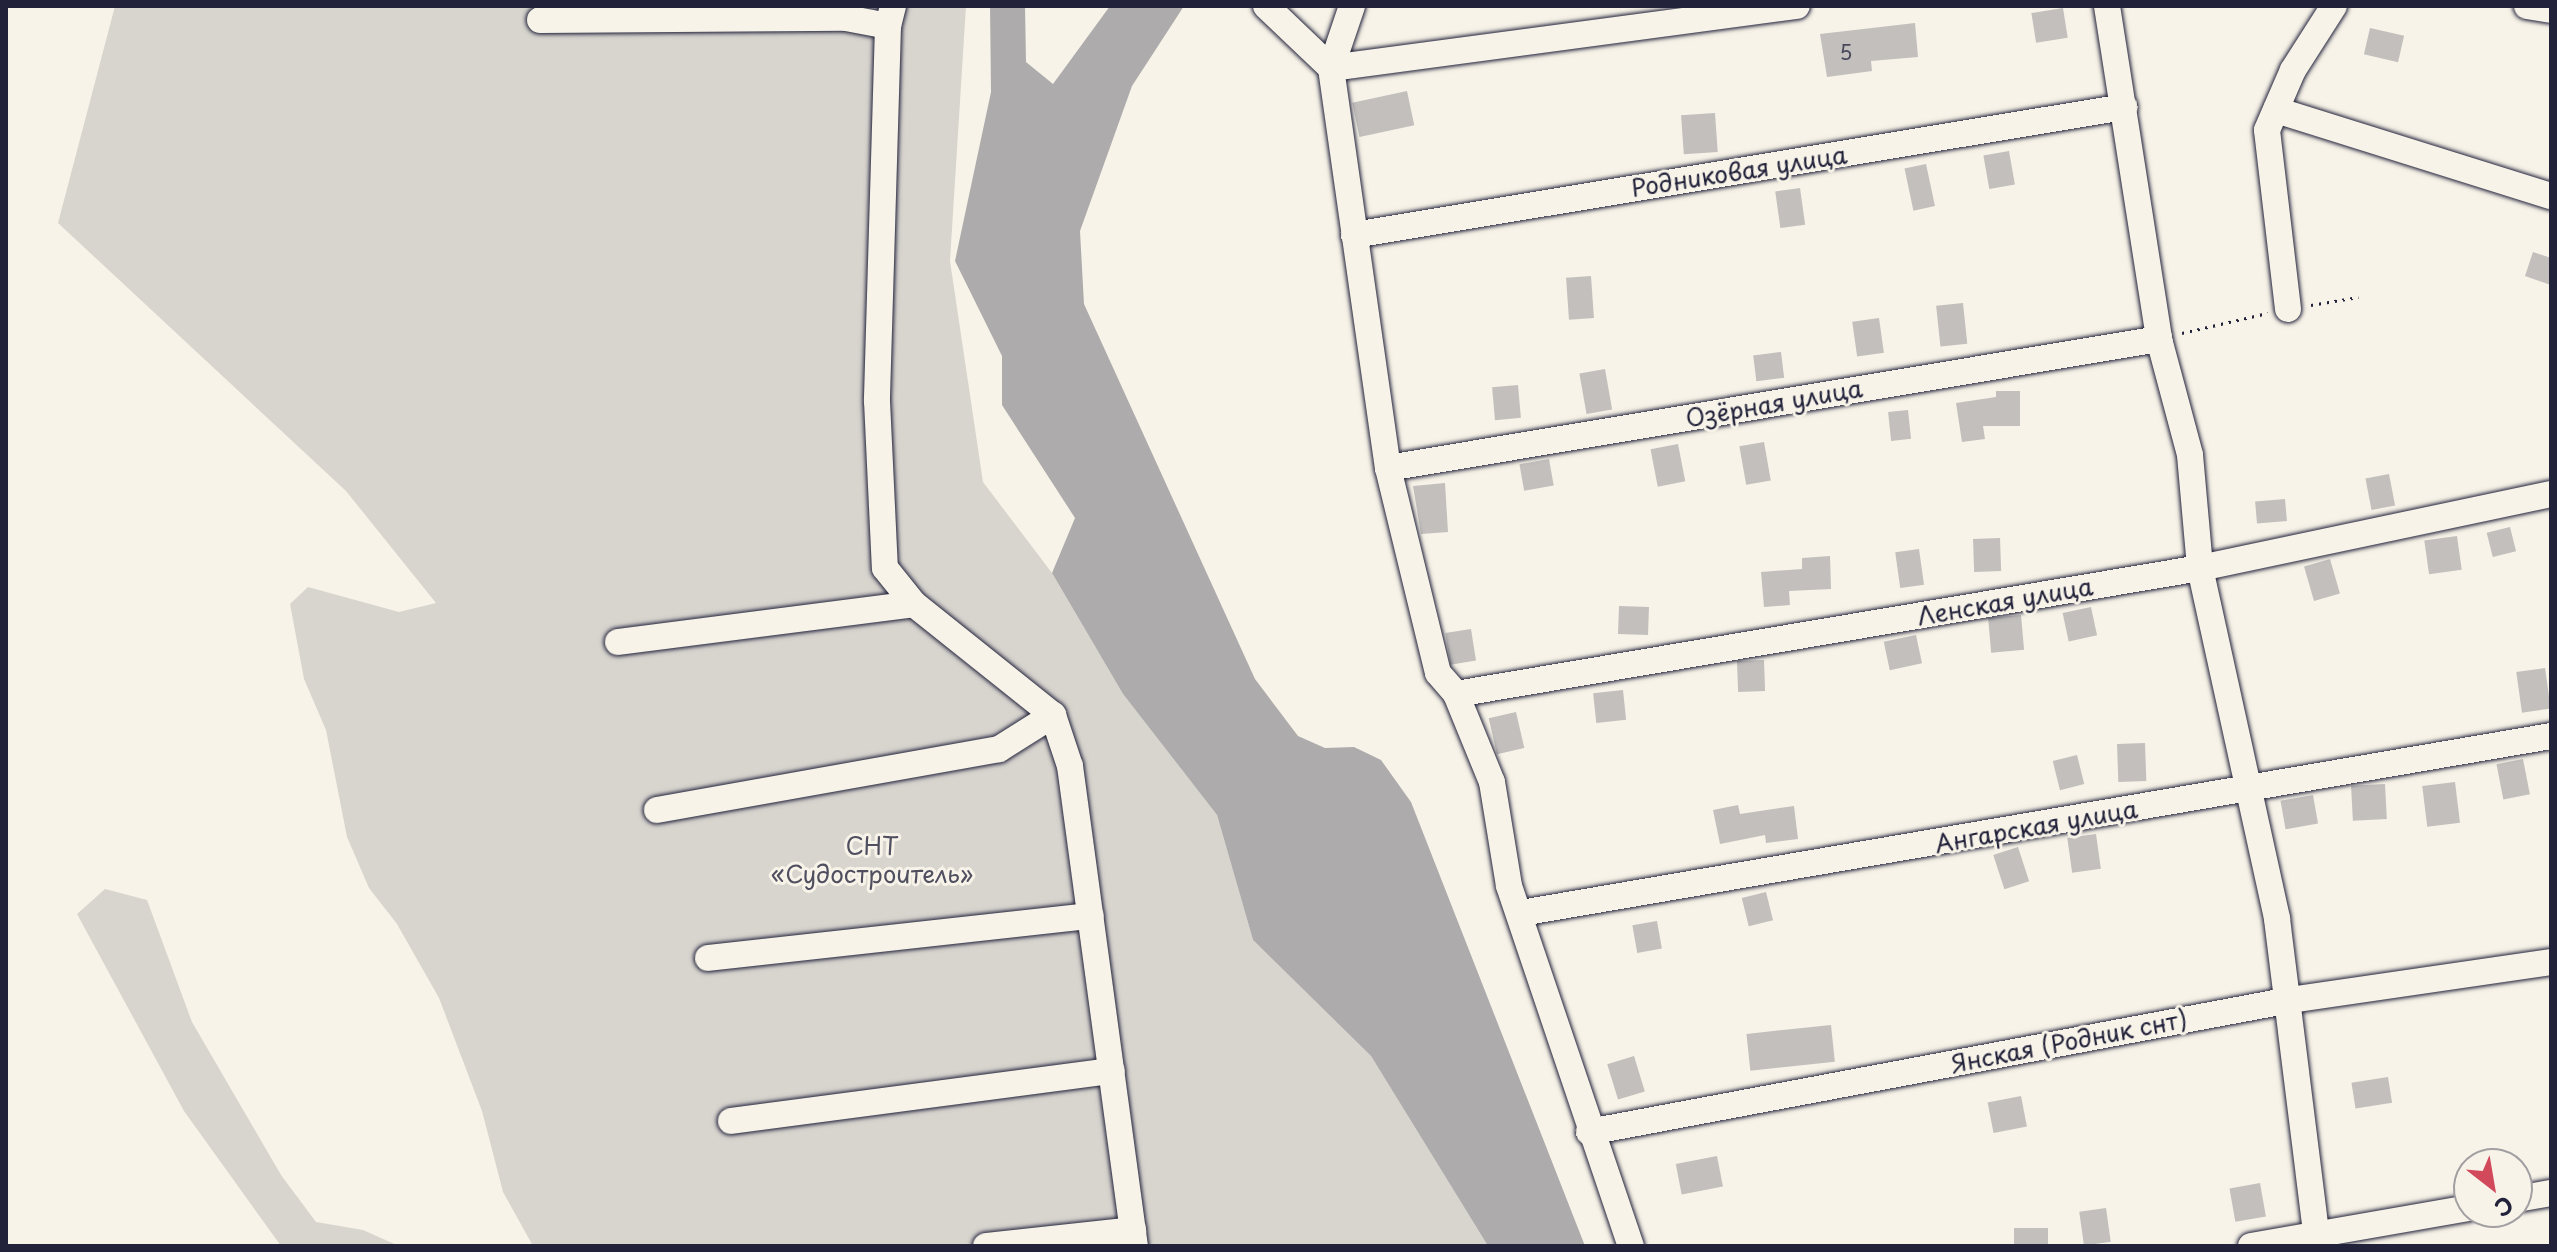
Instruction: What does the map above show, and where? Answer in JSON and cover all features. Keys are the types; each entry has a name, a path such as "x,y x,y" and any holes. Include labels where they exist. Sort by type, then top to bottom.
{"street":[{"path":"1352,6 1331,68 1388,468 1438,673 1456,694 1492,782 1509,886 1521,913 1589,1132 1631,1246"},
{"path":"1331,68 1797,6"},
{"path":"2107,6 2159,339 2190,455 2200,568 2249,790 2290,1000 2317,1240"},
{"path":"2288,309 2267,130 2293,70 2334,6"},
{"path":"2527,6 2551,10"},
{"path":"1269,8 1331,68"},
{"path":"540,20 891,16 877,401 885,568 914,604 1053,715 1070,766 1134,1238 986,1246"},
{"name":"Родниковая улица","path":"1354,235 2124,107"},
{"path":"2276,110 2551,196"},
{"name":"Озёрная улица","path":"1388,468 2159,339"},
{"name":"Ленская улица","path":"1456,694 2200,568 2551,494"},
{"path":"618,642 914,604"},
{"path":"657,810 999,749 1053,715"},
{"name":"Ангарская улица","path":"1521,913 2551,736"},
{"path":"708,958 1091,916"},
{"name":"Янская (Родник снт)","path":"1589,1132 2290,1000 2551,962"},
{"path":"731,1121 1112,1071"},
{"path":"2251,1246 2317,1240 2453,1211"}],"path":[{"path":"2159,339 2288,309 2358,297"}],"green space":[{"name":"СНТ «Судостроитель»","path":"115,6 966,6 950,261 983,482 1052,573 1123,694 1217,815 1253,940 1371,1056 1488,1246 533,1246 503,1192 482,1111 439,998 397,924 369,888 347,837 326,730 304,679 290,604 308,587 399,612 436,603 346,491 58,223"},
{"path":"105,889 147,900 192,1022 281,1175 316,1222 363,1230 399,1246 281,1246 184,1111 77,914"}],"shaded area":[{"path":"990,6 1025,6 1026,62 1053,84 1110,6 1184,6 1132,86 1080,231 1084,304 1255,679 1298,736 1325,748 1354,747 1381,760 1411,802 1585,1246 1488,1246 1371,1056 1253,940 1217,815 1123,694 1052,573 1075,518 1002,405 1002,356 955,261 991,92"}],"building":[{"path":"2063,8 2068,38 2036,43 2031,13"},
{"path":"1915,23 1918,57 1871,61 1872,71 1827,77 1820,34"},
{"path":"2370,28 2404,36 2398,62 2364,54"},
{"path":"1407,91 1414,125 1360,137 1352,103"},
{"path":"1715,113 1718,152 1684,154 1681,115"},
{"path":"2009,151 2015,184 1989,189 1983,156"},
{"path":"1926,164 1935,206 1913,211 1904,169"},
{"path":"1800,188 1805,225 1780,228 1775,191"},
{"path":"2533,252 2551,258 2551,285 2525,276"},
{"path":"1591,276 1594,318 1569,320 1566,278"},
{"path":"1963,303 1967,344 1940,347 1936,306"},
{"path":"1879,318 1884,353 1857,356 1852,322"},
{"path":"1781,352 1784,378 1756,381 1753,355"},
{"path":"1605,369 1612,409 1587,414 1579,374"},
{"path":"1518,385 1521,418 1495,420 1492,387"},
{"path":"1996,391 2020,391 2020,426 1983,426 1985,439 1962,442 1956,403 1996,397"},
{"path":"1908,410 1911,439 1891,441 1888,412"},
{"path":"1764,442 1771,480 1746,485 1739,446"},
{"path":"1678,444 1685,481 1658,487 1651,449"},
{"path":"1549,459 1554,486 1524,491 1519,464"},
{"path":"2389,474 2395,505 2372,510 2365,479"},
{"path":"1445,483 1448,532 1421,534 1413,486"},
{"path":"2285,499 2287,521 2257,524 2255,502"},
{"path":"2510,527 2516,551 2493,557 2487,533"},
{"path":"2457,536 2462,570 2429,574 2424,541"},
{"path":"2000,538 2001,571 1974,572 1973,539"},
{"path":"1919,549 1924,585 1900,588 1895,552"},
{"path":"1830,556 1831,589 1789,591 1790,605 1764,607 1761,572 1802,569 1802,558"},
{"path":"2330,559 2340,594 2314,601 2304,566"},
{"path":"1619,606 1649,607 1648,635 1618,634"},
{"path":"2091,607 2097,635 2069,641 2063,613"},
{"path":"2021,615 2024,650 1991,653 1988,618"},
{"path":"1471,629 1476,661 1450,665 1445,633"},
{"path":"1916,635 1922,663 1890,670 1884,642"},
{"path":"1764,660 1765,691 1738,692 1737,661"},
{"path":"2545,668 2551,709 2522,713 2516,672"},
{"path":"1623,690 1626,720 1596,723 1593,693"},
{"path":"1516,712 1524,748 1497,754 1489,718"},
{"path":"2145,743 2146,781 2118,782 2117,744"},
{"path":"2077,755 2084,784 2060,790 2053,761"},
{"path":"2523,759 2530,794 2503,799 2496,764"},
{"path":"2455,782 2460,823 2427,827 2422,786"},
{"path":"2385,784 2387,819 2353,821 2351,786"},
{"path":"2313,795 2318,824 2286,829 2281,801"},
{"path":"1738,805 1740,814 1794,806 1798,839 1766,843 1765,835 1720,844 1713,810"},
{"path":"2096,834 2101,869 2072,873 2067,838"},
{"path":"2018,847 2029,881 2004,889 1993,855"},
{"path":"1766,892 1773,920 1749,926 1742,898"},
{"path":"1657,921 1662,949 1637,953 1632,925"},
{"path":"1831,1025 1835,1062 1750,1071 1746,1034"},
{"path":"1634,1056 1645,1091 1618,1100 1607,1064"},
{"path":"2388,1077 2392,1103 2356,1108 2351,1083"},
{"path":"2021,1096 2027,1126 1994,1133 1988,1102"},
{"path":"1717,1156 1723,1186 1682,1194 1676,1164"},
{"path":"2260,1183 2266,1216 2235,1222 2229,1188"},
{"path":"2106,1208 2111,1242 2084,1245 2079,1212"},
{"path":"2014,1228 2048,1228 2048,1246 2014,1246"}]}
